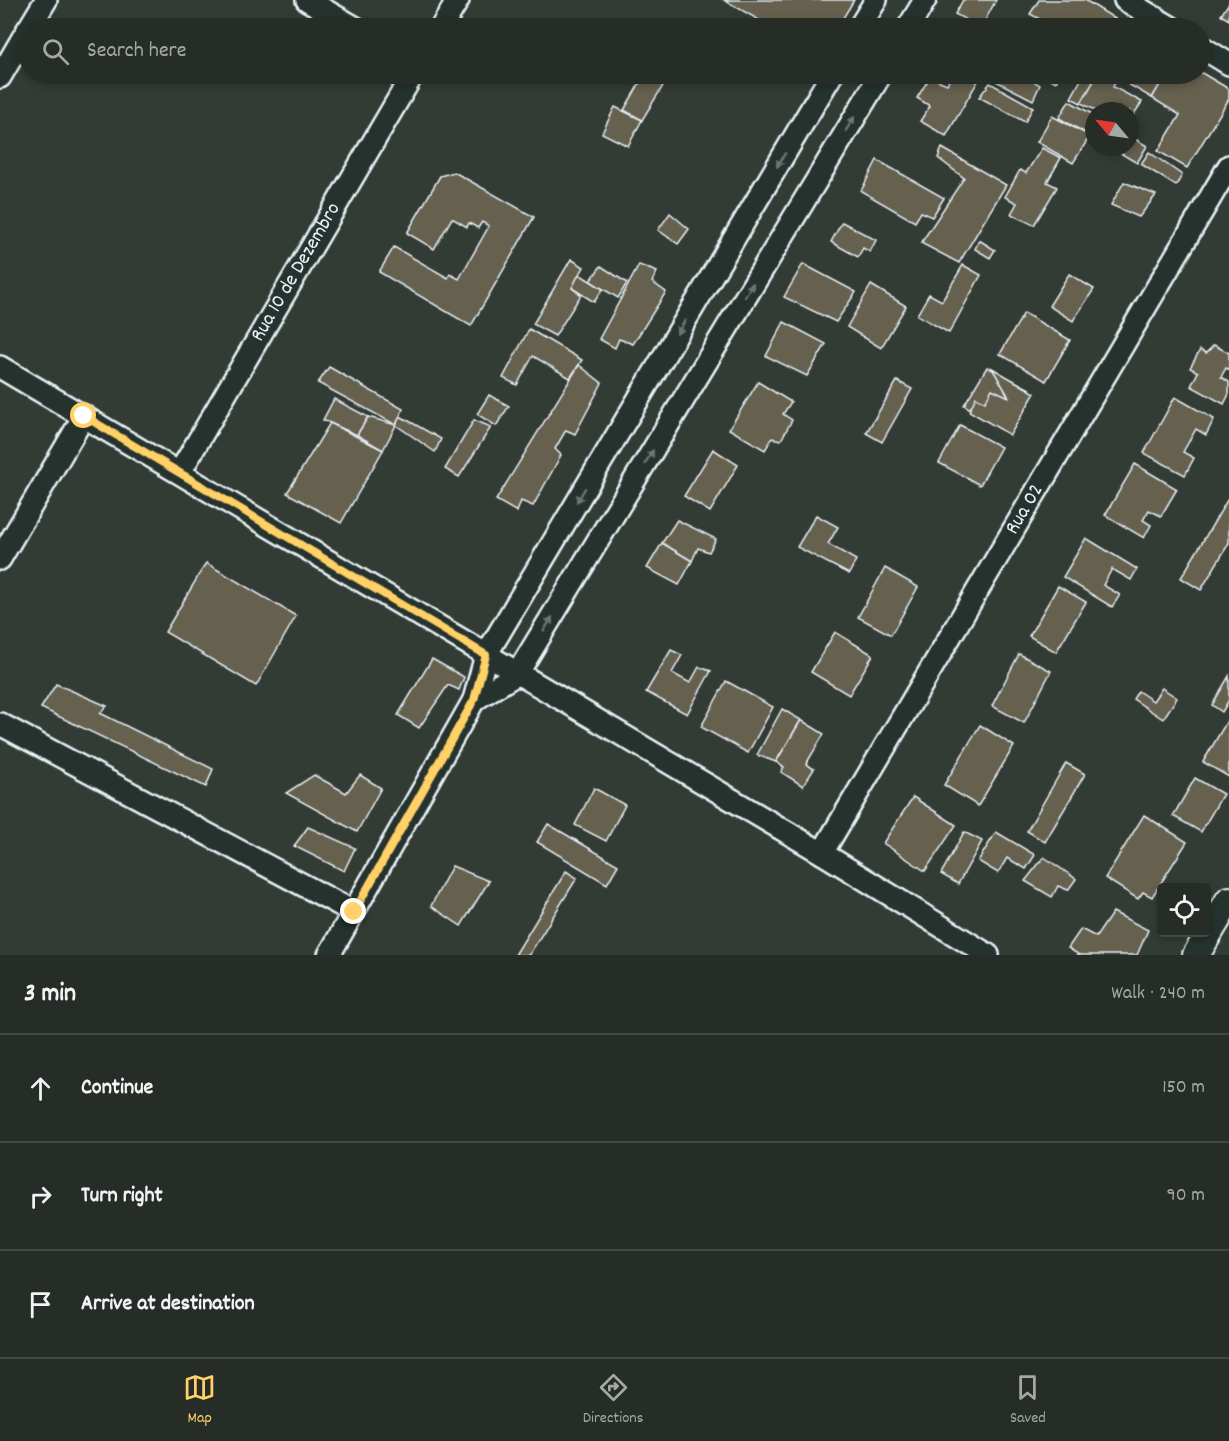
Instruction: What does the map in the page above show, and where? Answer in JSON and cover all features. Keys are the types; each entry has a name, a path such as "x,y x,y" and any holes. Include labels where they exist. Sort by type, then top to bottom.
{"street":[{"path":"35,18 46,0"},
{"path":"307,0 338,18"},
{"path":"447,18 458,0"},
{"path":"865,18 876,0"},
{"path":"914,18 925,0"},
{"path":"1125,0 1155,18"},
{"path":"0,76 18,47"},
{"path":"1211,53 1229,64"},
{"name":"Rua 10 de Dezembro","path":"180,472 407,84"},
{"path":"329,955 474,700 486,655 826,84"},
{"path":"474,700 517,674 875,84"},
{"name":"Rua 02","path":"822,853 1229,166"},
{"path":"0,367 822,853 988,955"},
{"path":"0,559 84,416"},
{"path":"0,724 354,912"},
{"path":"1196,955 1229,900"}],"building":[{"path":"724,0 854,0 843,18 756,18"},
{"path":"963,0 996,0 986,18 962,18 955,14"},
{"path":"1039,0 1085,0 1114,18 1038,18 1030,14"},
{"path":"1229,3 1229,20 1221,15"},
{"path":"1211,78 1229,89 1229,99 1187,168 1158,151 1180,115 1152,98 1160,84 1211,84"},
{"path":"639,84 664,84 642,120 624,110"},
{"path":"926,84 976,84 946,136 920,121 930,106 917,98"},
{"path":"989,84 992,84 1033,107 1025,122 979,97"},
{"path":"1002,84 1038,84 1040,85 1033,100"},
{"path":"1079,84 1092,84 1081,103 1071,98"},
{"path":"1092,84 1114,84 1113,87 1142,102 1139,106 1139,102 1085,102 1085,105 1081,103"},
{"path":"1128,84 1160,84 1152,98"},
{"path":"1069,101 1085,110 1085,133 1059,118"},
{"path":"615,107 642,120 628,146 602,133"},
{"path":"1052,116 1085,133 1085,144 1073,163 1037,142"},
{"path":"1139,141 1147,146 1137,163 1125,156 1139,156"},
{"path":"942,148 1006,185 959,263 921,243 964,178 938,158"},
{"path":"1042,148 1061,158 1047,182 1057,187 1034,225 1011,214 1017,203 1005,197 1020,170 1026,173"},
{"path":"1149,152 1182,175 1176,186 1141,164"},
{"path":"877,160 944,198 932,217 921,212 915,222 861,191"},
{"path":"454,172 534,217 471,326 379,272 394,247 448,278 450,274 459,279 489,226 482,222 478,228 469,223 467,227 452,218 434,249 407,233 440,176"},
{"path":"1124,182 1156,195 1139,217 1111,205"},
{"path":"670,213 689,229 678,244 658,230"},
{"path":"842,222 876,240 870,252 863,248 858,257 831,242"},
{"path":"979,240 995,250 990,258 975,249"},
{"path":"571,259 584,267 572,288 581,295 555,336 533,324"},
{"path":"803,264 856,292 836,322 784,297"},
{"path":"639,265 657,272 652,282 666,292 633,344 619,339 615,348 599,339"},
{"path":"963,265 981,275 949,333 917,315 929,294 942,301"},
{"path":"601,266 627,283 618,298 590,281"},
{"path":"579,274 603,289 594,302 572,288"},
{"path":"1069,274 1094,289 1073,321 1049,306"},
{"path":"871,285 906,306 881,348 847,327"},
{"path":"1024,313 1070,340 1046,381 1000,354"},
{"path":"784,322 826,344 807,376 766,356"},
{"path":"529,329 582,360 570,378 533,356 517,385 503,378"},
{"path":"1214,345 1229,353 1229,370 1226,368 1221,377 1229,382 1229,394 1224,404 1191,386 1198,372 1190,368 1200,350 1206,353"},
{"path":"579,365 602,383 575,434 566,430 555,449 561,455 533,506 521,501 517,512 496,500"},
{"path":"329,367 403,409 396,425 318,383"},
{"path":"987,367 1030,389 1008,432 964,405"},
{"path":"992,368 1035,393 1010,435 969,411 976,397 985,402 992,389 1009,397"},
{"path":"897,381 912,389 882,442 866,433"},
{"path":"758,382 791,402 783,414 792,420 781,440 772,438 765,450 729,429"},
{"path":"489,395 509,406 496,426 477,414"},
{"path":"1175,397 1214,419 1206,435 1196,429 1183,452 1194,458 1185,475 1144,453"},
{"path":"334,399 368,417 357,435 323,420"},
{"path":"400,416 441,439 435,452 396,425"},
{"path":"368,417 396,425 383,450 357,435"},
{"path":"474,420 491,427 459,477 445,469"},
{"path":"330,423 383,450 341,523 287,493"},
{"path":"960,425 1001,447 980,485 939,463"},
{"path":"713,449 738,465 710,512 684,496"},
{"path":"1135,464 1177,489 1161,516 1149,510 1143,520 1151,525 1144,538 1105,515"},
{"path":"1229,497 1229,543 1201,590 1181,578"},
{"path":"816,515 838,527 828,544 856,560 849,574 797,547"},
{"path":"677,520 716,539 709,552 698,548 692,561 662,543"},
{"path":"1086,538 1137,569 1131,580 1112,569 1103,585 1120,595 1112,607 1063,577"},
{"path":"662,543 692,561 679,585 647,568"},
{"path":"206,563 296,616 256,686 165,632"},
{"path":"885,568 918,587 891,635 858,617"},
{"path":"1058,586 1086,602 1056,652 1029,636"},
{"path":"835,632 873,655 849,695 811,672"},
{"path":"671,650 682,655 672,673 690,683 699,667 711,671 687,714 646,692"},
{"path":"1019,654 1051,671 1024,723 992,706"},
{"path":"432,659 464,677 459,690 448,685 419,728 398,715"},
{"path":"1229,676 1229,700 1222,712 1212,705"},
{"path":"726,681 773,707 748,753 701,727"},
{"path":"56,684 107,706 100,713 213,769 206,787 41,708"},
{"path":"1162,688 1177,698 1163,719 1133,699 1138,691 1153,701"},
{"path":"782,709 801,720 776,762 757,755"},
{"path":"801,720 824,734 806,764 814,769 803,786 781,772 784,767 776,762"},
{"path":"1227,721 1229,722 1229,777 1203,762"},
{"path":"980,725 1014,746 978,806 944,785"},
{"path":"1066,763 1085,774 1045,842 1027,831"},
{"path":"314,775 346,793 360,775 381,788 357,832 286,793"},
{"path":"1195,778 1223,794 1201,832 1173,816"},
{"path":"594,788 625,805 606,841 575,825"},
{"path":"913,797 956,825 925,871 883,843"},
{"path":"1144,815 1187,842 1161,883 1157,883 1157,889 1152,897 1143,892 1138,899 1105,878"},
{"path":"548,824 618,865 607,884 537,842"},
{"path":"308,827 355,848 344,871 294,846"},
{"path":"964,832 982,841 958,884 941,874"},
{"path":"996,832 1035,855 1026,869 1007,858 998,873 978,861"},
{"path":"1044,857 1076,879 1068,890 1058,886 1052,897 1025,881"},
{"path":"452,866 489,881 461,926 431,906"},
{"path":"566,871 577,878 529,955 515,955"},
{"path":"1113,912 1148,930 1137,955 1079,955 1068,948 1081,929 1096,937"}],"route":[{"path":"84,416 486,655 474,700 354,912"}]}
